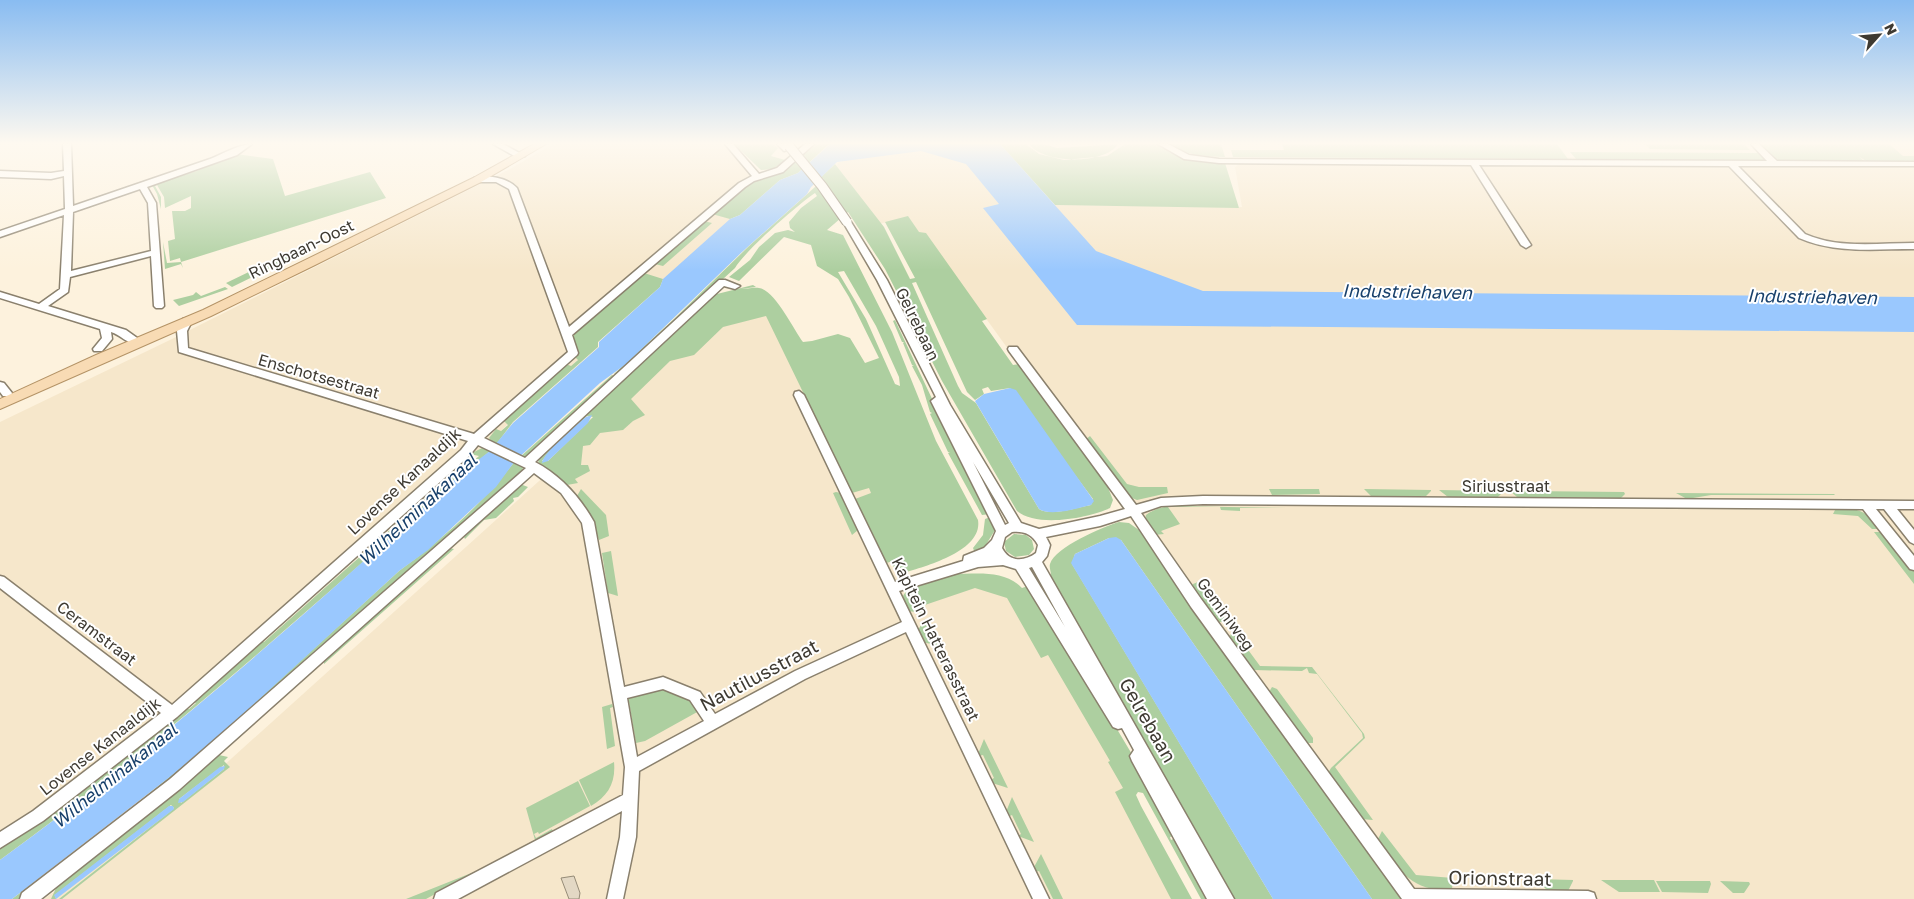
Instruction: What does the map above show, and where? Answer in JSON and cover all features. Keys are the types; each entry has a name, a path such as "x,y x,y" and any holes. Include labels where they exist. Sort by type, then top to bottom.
{"main road":[{"name":"Ringbaan-Oost","path":"0,404 132,339 188,317 452,186"},
{"name":"Ringbaan-Oost","path":"2,392 98,350 174,327 164,327 312,263 465,186"}],"street":[{"path":"41,308 65,290 68,186"},
{"path":"0,233 142,186 152,203 159,306"},
{"path":"510,186 513,188 567,334 741,186"},
{"name":"Gelrebaan","path":"818,186 846,223 882,280 946,405 1017,527"},
{"path":"1489,186 1526,245"},
{"path":"1753,186 1802,236 1813,242 1827,245 1914,246"},
{"name":"Gelrebaan","path":"846,223 885,295 959,450 1003,532"},
{"path":"66,275 156,252"},
{"path":"28,899 175,784 722,282 735,286"},
{"path":"0,295 105,327 132,339"},
{"name":"Enschotsestraat","path":"188,317 182,331 183,350 476,439 526,463 565,490 576,503 588,522 632,767 628,837 615,899"},
{"path":"98,350 107,339 105,327"},
{"name":"Lovense Kanaaldijk","path":"0,841 38,816 172,713 465,453 476,439 573,353 567,334"},
{"name":"Geminiweg","path":"1013,349 1133,510 1196,603 1411,898"},
{"name":"Kapitein Hatterasstraat","path":"799,395 1041,899"},
{"name":"Siriusstraat","path":"1041,539 1161,502 1203,500 1914,506"},
{"path":"1866,505 1914,565"},
{"path":"1887,505 1914,539"},
{"path":"892,588 945,571 992,559 1004,560 1020,565 1036,561 1044,551 1041,539 1032,530 1017,527 1003,532 988,551 955,564 945,571"},
{"path":"1894,539 1914,539"},
{"path":"996,543 997,552 1004,560"},
{"name":"Gelrebaan","path":"1036,561 1226,899"},
{"name":"Gelrebaan","path":"1020,565 1128,738 1216,899"},
{"name":"Ceramstraat","path":"0,581 172,713"},
{"name":"Nautilusstraat","path":"632,767 800,674 910,626"},
{"path":"619,694 663,683 695,696 712,722"},
{"path":"442,899 630,799"},
{"name":"Orionstraat","path":"1411,898 1588,899"}],"shaded area":[{"path":"476,186 760,186 763,190 495,436 103,781 0,851 0,422 172,339"},
{"path":"851,186 988,186 1081,321 1914,327 1914,899 1405,899 925,234 918,233 907,217 879,224"},
{"path":"1238,186 1914,186 1914,300 1200,294 1091,252 1050,205 1242,207"},
{"path":"767,315 873,493 860,501 909,604 975,586 1007,596 1049,653 1112,761 1174,899 44,899 191,795 630,399 669,360 721,327"}],"green space":[{"path":"153,186 155,186 161,197 161,209"},
{"path":"158,186 282,186 285,196 321,186 379,186 386,198 181,262 180,258 170,261 168,241 175,239 172,211 185,211 191,208 191,196 165,208 164,197"},
{"path":"746,186 773,186 740,215 730,219 712,214"},
{"path":"816,186 852,186 884,227 910,279 915,278 885,222 908,216 919,232 926,233 987,319 982,321 1013,365 1019,364 1107,485 1113,500 1110,508 1101,512 1063,520 1037,519 1017,511 942,381 885,269 848,212 827,230 843,235 892,332 936,441 978,520 977,531 972,540 963,549 951,556 904,573 898,572 890,562 886,563 855,499 871,493 869,488 852,493 766,316 723,327 694,355 670,361 631,399 645,415 633,421 623,430 600,433 590,445 583,446 581,465 588,465 590,471 575,479 578,483 567,485 539,465 538,459 709,296 753,285 756,287 740,289 759,288 771,295 803,342 838,334 850,338 865,363 879,358 849,297 838,279 817,266 811,245 784,237 739,281 729,277 750,260 759,247 775,233 788,230 795,232 790,228 789,222 801,208 817,196 815,193 772,229 749,251 735,268 534,453 527,459 520,457 612,375 614,376 749,246","holes":["844,271 876,326 899,377 900,386 895,384 866,319 838,272","916,282 967,392 975,400 984,394 982,389 988,387 991,391 1010,388 1093,499 1091,505 1057,512 1039,509 976,403 962,393 958,386 912,283","587,416 593,417 548,461 542,461 557,443"]},
{"path":"1038,186 1232,186 1239,208 1055,205"},
{"path":"704,221 712,223 663,266 655,264"},
{"path":"163,242 167,263 181,262 183,268 181,264 165,269"},
{"path":"299,251 304,252 232,287 226,283 265,264 268,265"},
{"path":"644,273 663,279 660,287 598,342 598,347 513,422 495,446 489,438 496,429 501,431 508,425 503,420 566,364 571,366 578,360 574,356 578,350 573,337 576,331"},
{"path":"225,287 228,289 179,306 173,300 193,295 196,292 201,296"},
{"path":"895,320 950,437 991,514 982,515 948,453 950,452 948,452 930,414 932,413 930,412 922,385 893,321"},
{"path":"1090,436 1127,484 1139,487 1167,487 1168,493 1137,500 1127,496 1085,440"},
{"path":"482,448 490,451 250,661 127,763 0,860 0,847 83,790 186,709 189,709 196,703 194,702 262,641 264,642 463,465 469,456 472,457 464,464 467,466 479,456 470,454"},
{"path":"515,461 525,465 518,476 234,730 23,899 12,899 119,818 200,752 399,571 461,520 503,477"},
{"path":"520,484 528,487 518,497 513,498 514,501 496,518 484,520 465,539 464,537 481,520"},
{"path":"581,489 606,515 609,536 599,540 590,515 577,496"},
{"path":"1269,489 1319,489 1320,494 1272,495"},
{"path":"1364,489 1431,491 1426,496 1371,496"},
{"path":"1439,490 1502,491 1502,493 1498,497 1448,497"},
{"path":"1510,491 1624,492 1625,494 1621,498 1517,497"},
{"path":"833,493 841,493 858,530 852,535"},
{"path":"1676,493 1835,495 1711,495 1687,499"},
{"path":"1170,506 1287,508 1240,508 1240,511 1221,510 1220,507 1168,507 1180,524 1161,531 1164,534 1154,535 1145,520 1146,515 1157,509"},
{"path":"1836,508 1862,512 1882,529 1872,529 1858,516 1833,514"},
{"path":"993,516 995,530 984,548 975,553 973,548 983,535 985,519"},
{"path":"1119,522 1129,523 1139,530 1404,899 1372,899 1121,540 1109,538 1075,554 1072,564 1273,899 1231,899 1048,580 1051,575 1050,564 1061,551 1080,538"},
{"path":"1874,532 1883,532 1914,571 1914,584"},
{"path":"1014,534 1026,535 1032,540 1034,549 1029,555 1015,557 1006,551 1004,542"},
{"path":"449,548 454,549 324,664 324,661"},
{"path":"611,551 618,596 608,593 602,553"},
{"path":"980,573 998,575 1015,582 1022,588 1031,585 1139,766 1150,795 1173,836 1170,837 1171,840 1175,838 1214,899 1201,899 1143,793 1138,792 1136,795 1141,806 1192,899 1171,899 1115,792 1123,788 1108,762 1110,761 1048,655 1041,658 1007,598 975,588 919,607 922,613 908,611 903,596 908,588 952,574"},
{"path":"1198,582 1228,622 1217,622 1192,587 1193,584"},
{"path":"925,619 938,646 923,642 918,630"},
{"path":"1235,632 1260,666 1312,667 1364,734 1365,738 1335,767 1373,820 1361,819 1328,773 1363,738 1362,733 1317,674 1309,673 1307,668 1302,671 1254,670 1229,638"},
{"path":"660,687 691,697 699,711 645,741 636,743 628,696"},
{"path":"1272,687 1277,689 1313,738 1313,743 1307,743 1269,692"},
{"path":"612,704 613,707 610,708 615,746 607,749 602,707"},
{"path":"984,739 1008,788 992,783 990,780 994,778 983,755 979,756 978,754"},
{"path":"219,755 228,757 224,761 230,767 62,899 59,899 174,808 171,805 55,895 56,899 51,899 57,886","holes":["224,765 224,769 181,803 179,799"]},
{"path":"614,762 614,776 610,788 602,798 591,806 579,780"},
{"path":"578,781 590,806 539,834 538,832 534,834 536,838 552,829 553,832 473,877 472,874 426,899 406,899 484,868 535,840 526,808"},
{"path":"1012,797 1034,842 1018,836 1021,834 1012,815 1008,817 1006,812"},
{"path":"1382,831 1416,875 1453,878 1452,889 1426,887 1407,877 1377,841"},
{"path":"1041,854 1063,899 1053,899 1039,871 1035,872 1033,869"},
{"path":"1536,879 1573,881 1568,891 1548,891"},
{"path":"1601,880 1654,880 1660,892 1619,892"},
{"path":"1656,881 1710,881 1711,884 1708,893 1662,892"},
{"path":"1720,881 1749,882 1750,884 1744,893 1733,893"}],"water":[{"name":"Wilhelminakanaal","path":"773,186 812,186 807,194 742,252 626,364 600,383 515,461 496,487 428,550 399,571 229,727 171,776 12,899 0,899 0,860 121,768 296,621 466,469 490,451 513,423 599,347 599,342 660,287 663,279 730,219 740,215"},
{"name":"Industriehaven","path":"984,186 1038,186 1096,251 1203,291 1914,297 1914,332 1077,325 983,208 999,204"},
{"path":"1010,388 1016,390 1094,501 1091,505 1057,512 1039,509 975,401 984,394"},
{"path":"592,415 588,423 548,461 542,463 548,452 561,438 586,417"},
{"path":"1116,537 1121,540 1372,899 1273,899 1071,563 1075,554 1109,538"},
{"path":"225,766 224,769 183,802 178,803 179,799 220,767"},
{"path":"169,806 173,806 174,809 56,899 54,895"}],"building":[{"path":"574,876 580,893 579,899 569,899 561,878"}]}
